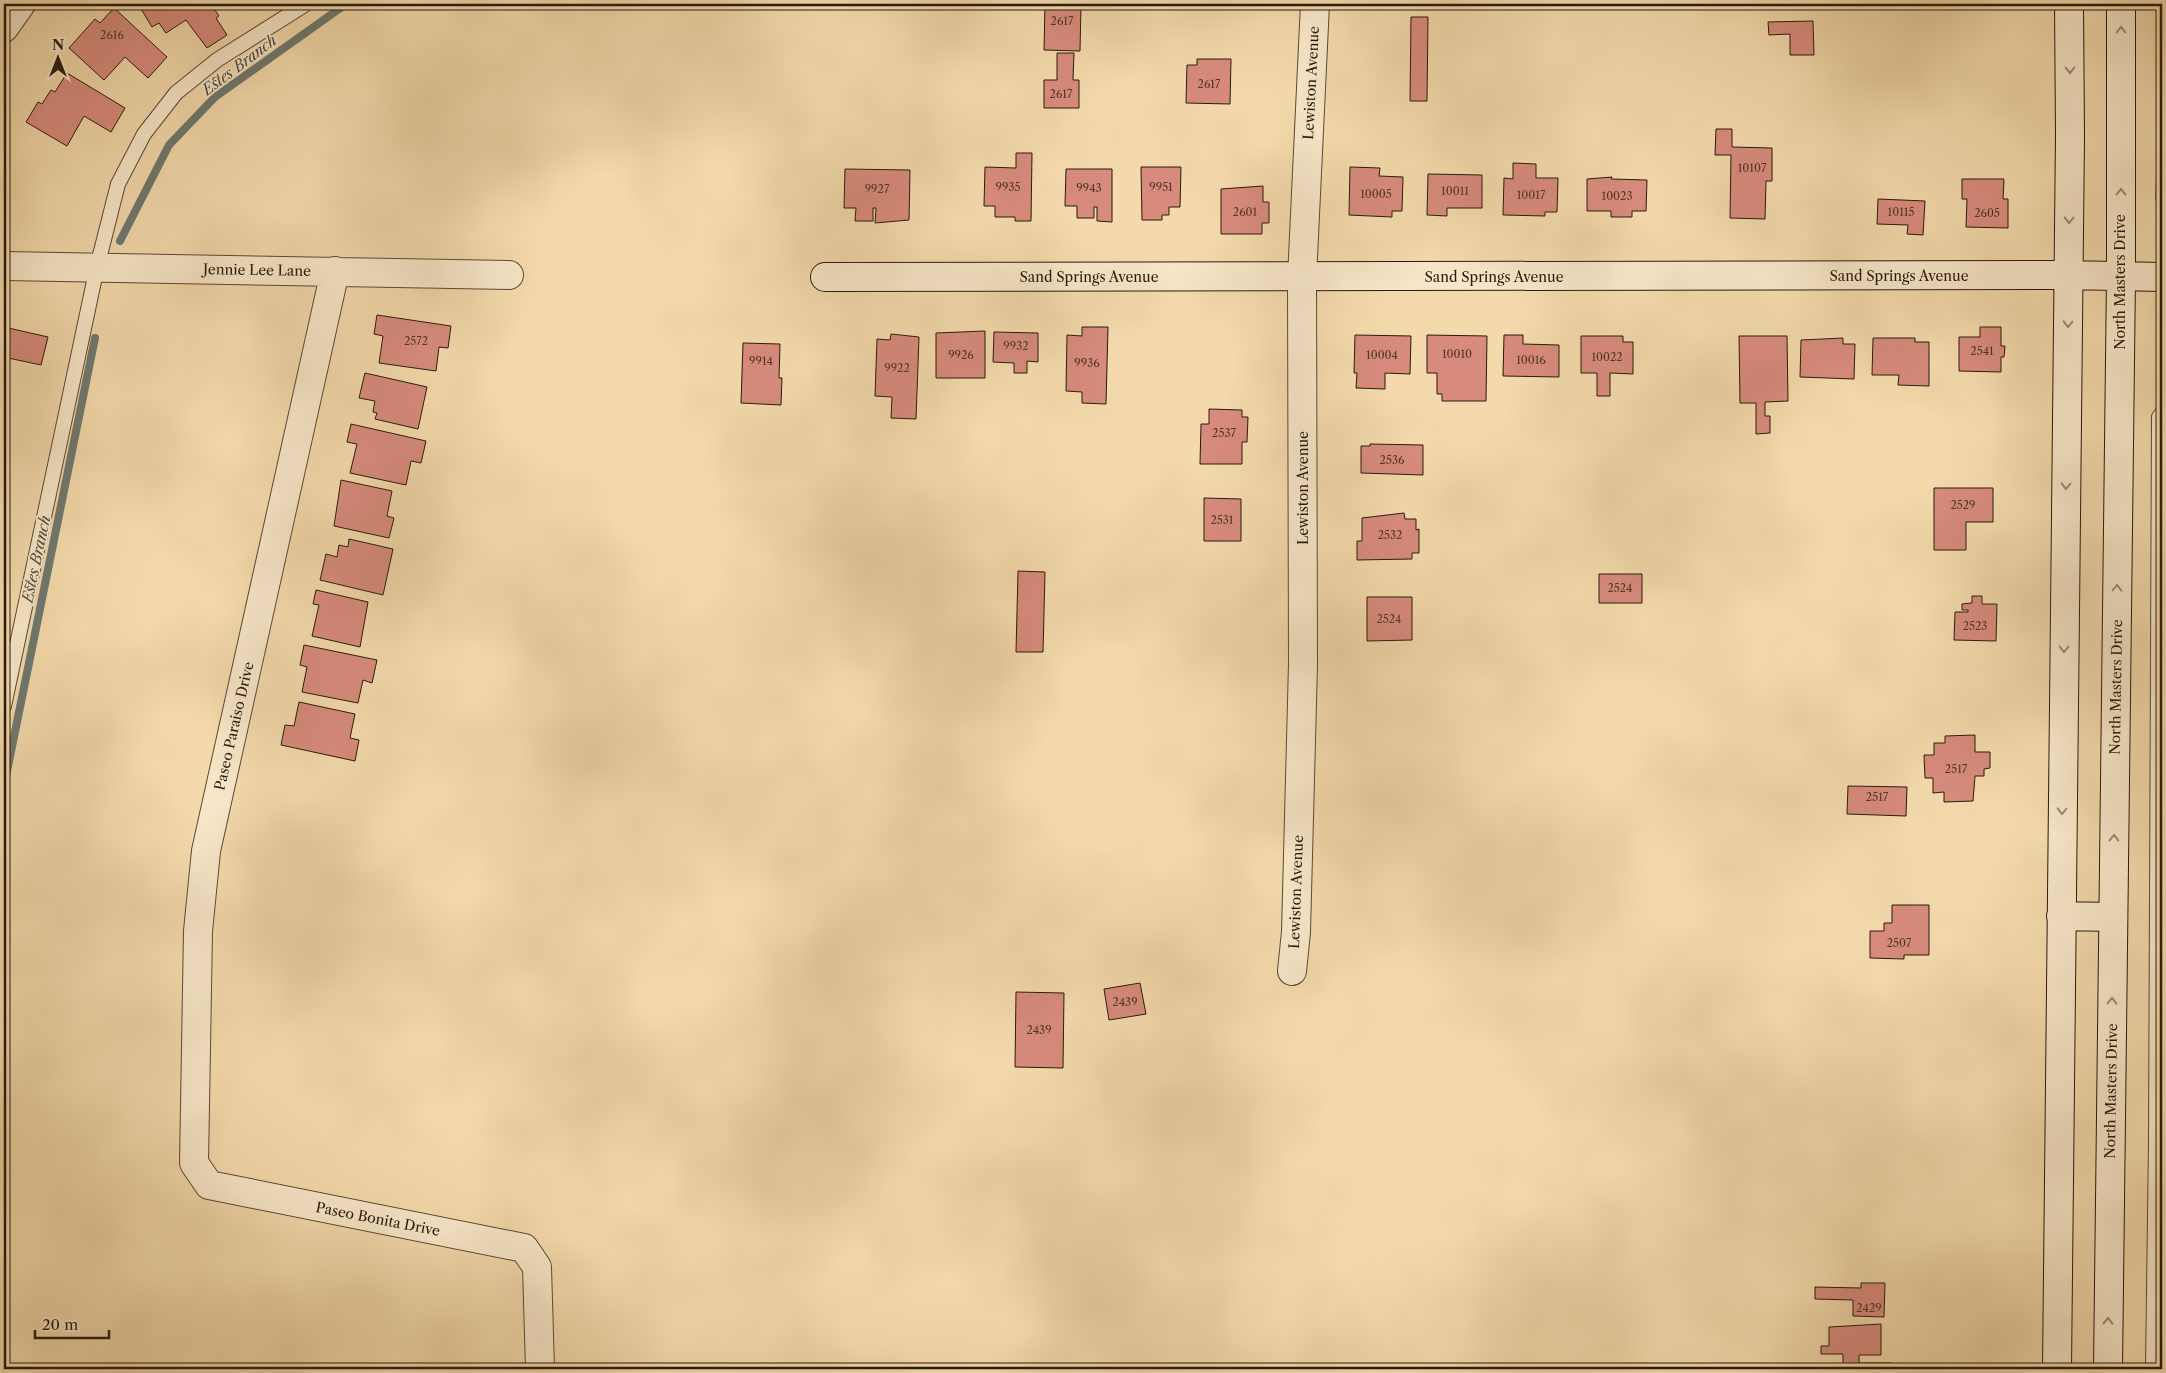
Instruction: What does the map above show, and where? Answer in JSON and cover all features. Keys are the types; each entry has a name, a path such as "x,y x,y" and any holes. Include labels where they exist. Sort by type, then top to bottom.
{"street":[{"path":"4,28 21,4"},
{"name":"Lewiston Avenue","path":"1292,971 1296,922 1303,664 1302,278 1315,4"},
{"path":"2057,1369 2070,4"},
{"name":"North Masters Drive","path":"2108,1369 2121,276 2121,4"},
{"name":"Jennie Lee Lane","path":"4,266 510,275"},
{"name":"Paseo Paraiso Drive","path":"210,1185 194,1163 198,931 206,851 335,271"},
{"name":"Sand Springs Avenue","path":"825,277 1302,278 2068,275 2162,277"},
{"path":"2061,916 2113,917"},
{"name":"Paseo Bonita Drive","path":"210,1185 524,1248 538,1267 540,1369"}],"lane":[{"path":"4,706 98,267 118,184 144,134 176,94 217,60 306,4"},
{"path":"2153,1369 2159,1141 2159,417 2162,413"}],"building":[{"path":"138,4 211,4 219,16 216,18 227,35 207,48 186,20 166,33 159,23 152,27"},
{"path":"1045,4 1081,4 1080,51 1044,50"},
{"path":"114,8 167,57 148,78 125,57 104,80 69,48 95,19 100,23"},
{"path":"1411,17 1428,17 1427,101 1410,101"},
{"path":"1813,21 1814,55 1790,55 1790,34 1769,35 1768,22"},
{"path":"1057,53 1074,53 1073,80 1079,80 1079,108 1044,108 1044,80 1057,80"},
{"path":"1197,59 1231,59 1230,104 1186,103 1187,65 1197,65"},
{"path":"67,73 125,108 111,132 84,116 67,146 26,122 38,102 42,104 51,90 55,92"},
{"path":"1716,129 1732,129 1732,147 1772,148 1772,181 1766,181 1765,219 1730,218 1731,155 1715,155"},
{"path":"1016,153 1032,153 1031,221 1015,221 1015,217 995,217 995,206 984,206 985,167 1016,168"},
{"path":"2157,156 2162,156 2162,200 2156,200"},
{"path":"1513,163 1536,164 1536,178 1558,178 1557,212 1545,212 1545,216 1503,215 1504,178 1513,179"},
{"path":"1141,167 1181,167 1180,207 1169,207 1169,215 1162,215 1162,220 1142,220"},
{"path":"1350,167 1380,168 1379,176 1403,177 1402,211 1392,211 1392,217 1349,215"},
{"path":"845,169 910,170 909,220 875,223 876,208 873,208 873,221 855,221 856,208 844,208"},
{"path":"1066,169 1112,169 1112,222 1097,221 1097,207 1094,207 1094,218 1077,218 1077,206 1065,206"},
{"path":"1428,174 1482,175 1482,208 1447,208 1447,216 1427,215"},
{"path":"1612,177 1611,179 1647,180 1646,211 1632,211 1632,217 1611,217 1611,211 1587,211 1587,179"},
{"path":"1962,179 2004,179 2003,199 2008,199 2008,228 1966,227 1967,199 1962,199"},
{"path":"1263,186 1263,202 1269,202 1269,223 1262,223 1262,234 1221,234 1221,189"},
{"path":"1878,199 1925,201 1923,235 1907,234 1908,225 1877,224"},
{"path":"377,315 451,326 448,348 439,347 436,371 379,363 383,336 374,334"},
{"path":"4,327 48,337 41,365 8,358 4,378"},
{"path":"1082,327 1108,327 1106,404 1082,403 1082,392 1066,391 1067,335 1082,336"},
{"path":"1980,327 2001,327 2001,346 2005,346 2004,357 2001,357 2001,372 1959,371 1959,337 1980,337"},
{"path":"985,331 985,378 936,378 936,333"},
{"path":"994,332 1038,333 1038,362 1027,361 1027,373 1014,373 1014,363 993,362"},
{"path":"891,334 919,337 916,419 891,418 892,397 875,396 877,339 890,340"},
{"path":"1355,335 1411,336 1410,374 1385,373 1385,389 1356,388 1357,373 1354,373"},
{"path":"1427,335 1487,336 1486,401 1442,401 1442,394 1437,394 1437,373 1427,373"},
{"path":"1504,335 1523,335 1523,344 1559,345 1559,377 1503,376"},
{"path":"1581,336 1623,336 1623,342 1633,342 1633,374 1610,373 1610,396 1597,396 1597,373 1581,373"},
{"path":"1739,336 1787,336 1788,401 1765,402 1765,416 1770,416 1770,433 1756,434 1756,403 1740,403"},
{"path":"1843,338 1843,344 1855,344 1854,379 1800,377 1801,340"},
{"path":"1873,338 1915,338 1915,342 1929,342 1929,386 1898,385 1899,375 1872,375"},
{"path":"743,343 780,344 779,378 782,378 781,405 741,403"},
{"path":"365,373 427,387 418,429 375,419 377,413 373,412 375,401 359,398"},
{"path":"1209,409 1242,410 1242,417 1248,417 1247,442 1242,442 1242,464 1200,464 1201,424 1209,424"},
{"path":"351,424 426,441 421,463 411,461 406,485 350,473 357,444 347,442"},
{"path":"1370,444 1423,445 1423,475 1361,473 1361,446 1370,446"},
{"path":"341,480 392,491 387,516 394,518 389,538 334,526"},
{"path":"1934,488 1993,488 1993,522 1966,522 1966,550 1934,550"},
{"path":"1204,498 1241,499 1241,541 1204,541"},
{"path":"1404,513 1405,519 1416,519 1416,530 1419,529 1419,553 1412,553 1412,559 1357,560 1357,541 1362,541 1362,518"},
{"path":"349,539 393,549 383,595 320,580 326,554 337,557 339,545 348,547"},
{"path":"1018,571 1045,572 1043,652 1016,652"},
{"path":"1599,574 1642,574 1642,603 1599,603"},
{"path":"316,590 368,602 360,647 312,636 319,605 313,604"},
{"path":"1972,596 1982,596 1982,604 1997,604 1996,641 1954,640 1955,612 1968,612 1968,610 1962,610 1962,604 1972,603"},
{"path":"1367,597 1412,597 1412,640 1367,641"},
{"path":"304,645 377,660 372,683 363,680 358,703 302,692 307,667 300,665"},
{"path":"299,702 355,714 350,738 359,740 355,761 281,745 285,725 294,726"},
{"path":"1975,735 1975,752 1990,752 1990,768 1984,769 1984,776 1975,776 1973,801 1944,802 1944,792 1933,793 1933,778 1925,778 1924,755 1934,755 1934,743 1945,743 1945,736"},
{"path":"1848,786 1907,787 1906,816 1847,814"},
{"path":"1892,905 1929,905 1929,955 1904,955 1904,959 1870,958 1870,931 1884,931 1884,923 1892,923"},
{"path":"1140,983 1146,1014 1109,1020 1104,989"},
{"path":"1016,992 1064,993 1063,1068 1015,1067"},
{"path":"1861,1283 1885,1283 1884,1317 1853,1316 1853,1300 1815,1299 1815,1287 1861,1288"},
{"path":"1881,1324 1881,1355 1859,1355 1859,1363 1892,1363 1892,1369 1843,1369 1843,1354 1821,1354 1821,1346 1829,1346 1829,1327"}],"waterway":[{"name":"Estes Branch","path":"120,241 169,145 215,97 346,4"},
{"name":"Estes Branch","path":"4,786 95,338"}]}
